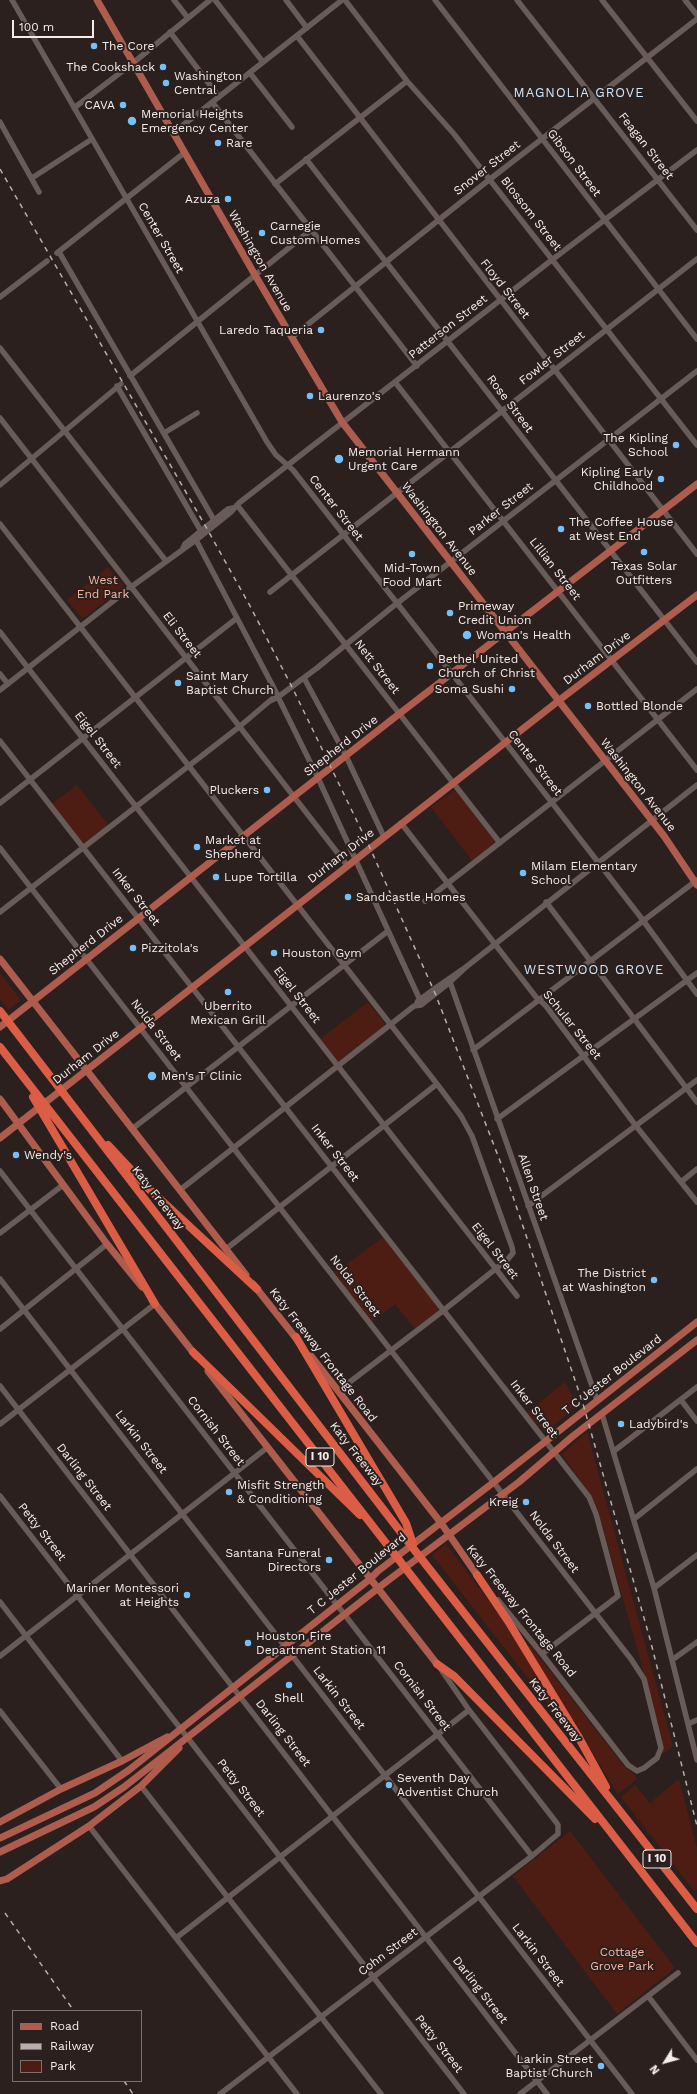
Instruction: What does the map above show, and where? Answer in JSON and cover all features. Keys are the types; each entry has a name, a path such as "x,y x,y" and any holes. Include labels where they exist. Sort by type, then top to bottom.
{"highway":[{"name":"Katy Freeway","path":"0,1011 416,1552 697,1909"},
{"name":"I 10","path":"0,1047 382,1536 697,1943"},
{"path":"20,1074 155,1304"},
{"path":"78,1114 148,1188 257,1289"},
{"path":"296,1337 406,1523 416,1552"},
{"path":"193,1352 382,1536"},
{"path":"477,1575 508,1621 578,1736 618,1809"},
{"path":"437,1664 454,1676 618,1842"}],"main road":[{"name":"Washington Avenue","path":"97,0 184,153 342,422 558,702 652,820 696,882"},
{"name":"Shepherd Drive","path":"0,1027 399,714 506,633 697,484"},
{"name":"Durham Drive","path":"0,1138 296,905 697,595"},
{"name":"Katy Freeway Frontage Road","path":"0,959 441,1523 477,1575"},
{"path":"0,1099 107,1244 437,1664"},
{"name":"T C Jester Boulevard","path":"0,1838 100,1790 129,1770 182,1729 284,1645 370,1579 378,1571 697,1323"},
{"name":"T C Jester Boulevard","path":"2,1851 94,1807 124,1787 386,1582 440,1541 450,1536 697,1340"},
{"path":"645,1362 654,1374"},
{"path":"250,1674 260,1681"},
{"path":"1,1820 60,1789 122,1761 182,1729"},
{"path":"0,1881 7,1879 89,1826 141,1786 170,1759 188,1737"}],"street":[{"name":"Center Street","path":"12,0 267,442 343,534 396,604 506,742 644,922 697,994"},
{"path":"174,0 188,18"},
{"path":"74,108 133,63 210,0"},
{"path":"215,0 264,62"},
{"path":"286,0 307,28"},
{"path":"173,133 343,0"},
{"name":"Blossom Street","path":"343,0 407,81 439,115 697,445"},
{"name":"Gibson Street","path":"435,0 697,339"},
{"name":"Feagan Street","path":"517,0 697,230"},
{"path":"602,0 697,122"},
{"path":"686,0 697,15"},
{"name":"Snover Street","path":"292,337 542,139 697,20"},
{"path":"170,32 219,97"},
{"name":"Floyd Street","path":"297,36 500,301 697,554"},
{"path":"250,73 292,127"},
{"path":"275,184 407,81"},
{"path":"212,102 417,366"},
{"path":"0,122 39,192"},
{"path":"32,178 92,139"},
{"name":"Patterson Street","path":"183,548 187,548 231,512 235,507 342,422 417,366 552,259 697,150"},
{"path":"184,153 58,252 214,520"},
{"name":"Rose Street","path":"306,159 697,662"},
{"path":"130,375 311,230"},
{"name":"Fowler Street","path":"270,592 697,259"},
{"path":"0,297 47,261"},
{"path":"0,348 166,561"},
{"name":"Parker Street","path":"0,912 32,889 270,701 304,678 396,604 697,371"},
{"name":"Lillian Street","path":"395,382 697,770"},
{"path":"0,485 119,385 201,531"},
{"path":"164,433 197,413"},
{"name":"Eli Street","path":"0,418 347,866"},
{"name":"Patterson Street","path":"0,690 183,548 185,544 228,509 235,507"},
{"name":"Nett Street","path":"235,507 291,575 500,843"},
{"path":"0,524 437,1084 461,1116 472,1136 513,1251 508,1259 496,1269 338,1391"},
{"path":"196,540 278,696 318,778 420,1000"},
{"path":"0,803 237,618"},
{"name":"Eigel Street","path":"0,632 517,1296"},
{"name":"Parker Street","path":"278,696 315,665 319,666"},
{"path":"0,674 8,684"},
{"path":"304,678 346,756 384,837"},
{"path":"424,901 448,884 697,690"},
{"name":"Inker Street","path":"0,741 240,1047 584,1491 596,1514 618,1596 595,1613"},
{"path":"180,1190 391,1025 420,1000 466,966 697,785"},
{"name":"Schuler Street","path":"402,823 494,944 584,1055 636,1126 697,1202"},
{"name":"Nolda Street","path":"0,848 631,1659 644,1679 661,1752 657,1758 644,1768 637,1771 628,1765"},
{"path":"473,1050 541,1001 696,882"},
{"path":"546,902 697,1102"},
{"path":"132,1129 240,1047 388,931"},
{"path":"416,1005 421,1005 450,982 466,966"},
{"path":"497,1119 584,1055 635,1020 697,973"},
{"name":"Allen Street","path":"450,982 597,1400"},
{"path":"528,1206 697,1080"},
{"path":"226,1249 385,1127 437,1084"},
{"path":"681,1182 697,1170"},
{"name":"Cornish Street","path":"0,1171 532,1856"},
{"path":"0,1232 64,1185"},
{"path":"0,1329 107,1244"},
{"name":"Larkin Street","path":"0,1278 632,2094"},
{"path":"0,1424 155,1304"},
{"name":"Darling Street","path":"0,1386 547,2094"},
{"path":"614,1451 697,1387"},
{"path":"681,1400 697,1421"},
{"path":"602,1414 654,1588 697,1760"},
{"path":"0,1656 268,1448"},
{"path":"634,1519 697,1470"},
{"name":"Petty Street","path":"0,1496 464,2094"},
{"path":"654,1588 697,1555"},
{"name":"Katy Freeway Frontage Road","path":"477,1575 542,1654 628,1765"},
{"path":"0,1602 122,1761"},
{"path":"542,1654 595,1613"},
{"path":"672,1660 697,1642"},
{"path":"176,1938 470,1710 437,1664"},
{"path":"0,1710 60,1789"},
{"name":"Cohn Street","path":"220,2094 228,2092 321,2016 532,1856 554,1837 558,1831 556,1822 470,1710"},
{"path":"688,1724 697,1720"},
{"path":"691,1736 697,1740"},
{"path":"141,1786 381,2094"},
{"path":"89,1826 297,2094"},
{"path":"520,2094 678,1973"},
{"path":"648,1996 697,2060"}],"green space":[{"name":"West End Park","path":"108,567 123,585 122,588 85,617 81,617 67,600"},
{"path":"77,785 109,826 85,843 81,841 52,804"},
{"path":"454,791 458,793 495,842 495,844 473,862 431,807"},
{"path":"0,973 21,1000 8,1010 0,999"},
{"path":"368,1002 386,1025 340,1061 337,1061 320,1039"},
{"path":"383,1237 438,1307 438,1311 415,1329 395,1304 372,1322 335,1273"},
{"path":"565,1382 577,1406 546,1432 526,1413"},
{"path":"587,1432 673,1746 663,1754 645,1677 599,1514 590,1495 562,1454"},
{"path":"446,1544 498,1613 570,1726 567,1728 432,1555"},
{"path":"530,1645 624,1766 633,1773 637,1779 618,1794 526,1648"},
{"path":"679,1779 697,1848 697,1889 694,1891 621,1797 635,1785 650,1803"},
{"name":"Cottage Grove Park","path":"570,1831 675,1968 617,2014 513,1876"}],"railway":[{"path":"0,169 250,606 292,687 370,848 435,993 507,1179 583,1404 650,1639 697,1826"},
{"path":"5,1913 73,2010"},
{"path":"125,2082 133,2094"}],"place":[{"name":"The Core","path":"94,46"},
{"name":"The Cookshack","path":"163,67"},
{"name":"Washington Central","path":"166,83"},
{"name":"CAVA","path":"123,105"},
{"name":"Memorial Heights Emergency Center","path":"132,121"},
{"name":"Rare","path":"218,143"},
{"name":"Azuza","path":"228,199"},
{"name":"Carnegie Custom Homes","path":"262,233"},
{"name":"Laredo Taqueria","path":"321,330"},
{"name":"Laurenzo's","path":"310,396"},
{"name":"The Kipling School","path":"676,445"},
{"name":"Memorial Hermann Urgent Care","path":"339,459"},
{"name":"Kipling Early Childhood","path":"661,479"},
{"name":"The Coffee House at West End","path":"561,529"},
{"name":"Texas Solar Outfitters","path":"644,552"},
{"name":"Mid-Town Food Mart","path":"412,554"},
{"name":"Primeway Credit Union","path":"450,613"},
{"name":"Woman's Health","path":"467,635"},
{"name":"Bethel United Church of Christ","path":"430,666"},
{"name":"Saint Mary Baptist Church","path":"178,683"},
{"name":"Soma Sushi","path":"512,689"},
{"name":"Bottled Blonde","path":"588,706"},
{"name":"Pluckers","path":"267,790"},
{"name":"Market at Shepherd","path":"197,847"},
{"name":"Milam Elementary School","path":"523,873"},
{"name":"Lupe Tortilla","path":"216,877"},
{"name":"Sandcastle Homes","path":"348,897"},
{"name":"Pizzitola's","path":"133,948"},
{"name":"Houston Gym","path":"274,953"},
{"name":"Uberrito Mexican Grill","path":"228,992"},
{"name":"Men's T Clinic","path":"152,1076"},
{"name":"Wendy's","path":"16,1155"},
{"name":"The District at Washington","path":"654,1280"},
{"name":"Ladybird's","path":"621,1424"},
{"name":"Misfit Strength & Conditioning","path":"229,1492"},
{"name":"Kreig","path":"526,1502"},
{"name":"Santana Funeral Directors","path":"329,1560"},
{"name":"Mariner Montessori at Heights","path":"187,1595"},
{"name":"Houston Fire Department Station 11","path":"248,1643"},
{"name":"Shell","path":"289,1685"},
{"name":"Seventh Day Adventist Church","path":"389,1785"},
{"name":"Larkin Street Baptist Church","path":"601,2066"}],"district":[{"name":"MAGNOLIA GROVE","path":"579,93"},
{"name":"WESTWOOD GROVE","path":"594,970"}]}
